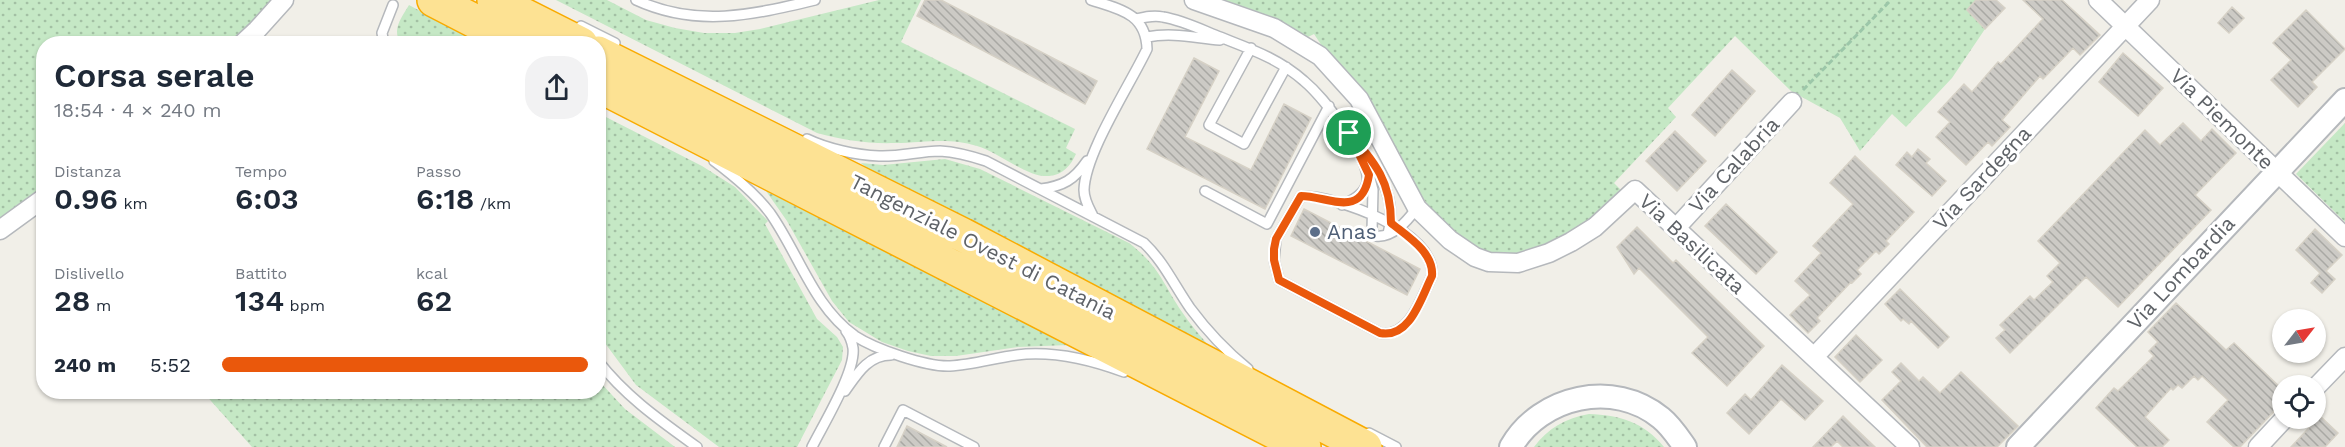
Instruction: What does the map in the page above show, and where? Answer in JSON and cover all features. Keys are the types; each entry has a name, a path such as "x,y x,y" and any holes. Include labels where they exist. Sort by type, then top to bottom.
{"highway":[{"path":"494,0 577,33"},
{"path":"440,3 504,36"},
{"name":"Tangenziale Ovest di Catania","path":"612,51 963,235 1360,436"},
{"name":"Tangenziale Ovest di Catania","path":"606,89 1304,447"}],"street":[{"path":"250,36 284,0"},
{"name":"Via Basilicata","path":"1194,0 1274,28 1320,56 1359,99 1417,208 1450,240 1475,257 1502,264 1524,261 1571,242 1595,227 1635,190 1910,447"},
{"name":"Via Piemonte","path":"2098,0 2345,237"},
{"name":"Via Sardegna","path":"1814,357 2150,0"},
{"name":"Via Lombardia","path":"2018,447 2345,100"},
{"name":"Via Calabria","path":"1676,228 1792,102"},
{"path":"0,230 36,204"},
{"path":"2326,377 2345,357"},
{"path":"1512,445 1530,422 1546,411 1561,403 1597,396 1617,398 1646,409 1661,418 1685,447"},
{"path":"2258,447 2275,429"}],"lane":[{"path":"636,0 668,12 714,17 741,16 815,0"},
{"path":"1091,0 1127,12 1136,19 1147,37 1147,49 1087,171 1084,193 1094,216"},
{"path":"440,3 490,36"},
{"path":"383,36 393,5"},
{"path":"1136,19 1152,16 1163,17 1251,48 1286,67 1329,106 1368,156 1390,196 1394,226"},
{"path":"1147,37 1180,34 1232,42"},
{"path":"1251,48 1209,125 1244,144 1286,67"},
{"path":"1205,191 1267,224 1329,106"},
{"path":"1349,133 1369,175 1373,190 1372,231 1376,236 1384,237 1394,226 1406,222 1417,208"},
{"path":"801,136 817,144 852,153 879,156 941,152 965,154 986,160 1094,216 1144,243 1158,256 1189,307 1227,352 1262,376"},
{"path":"1041,189 1058,187 1069,182 1078,174 1096,149"},
{"path":"702,151 750,191 770,212 822,302 856,336 882,351 946,366 1025,354 1064,355 1098,362 1130,374"},
{"path":"1342,205 1355,199 1364,191 1369,175"},
{"path":"1301,196 1342,205 1373,215 1394,226 1423,249 1433,270 1406,326 1398,332 1389,335 1380,333 1279,280 1274,260 1276,239 1301,196"},
{"path":"812,447 847,375 854,349 844,326"},
{"path":"833,407 868,363 884,356 900,355"},
{"path":"606,371 633,399 697,447"},
{"path":"884,447 903,410 974,447"},
{"path":"1360,436 1396,447"}],"path":[{"path":"1792,102 1891,0"}],"green space":[{"path":"0,0 274,0 267,13 241,36 36,36 36,196 0,224"},
{"path":"556,0 607,0 646,20 675,28 704,33 735,33 879,0 921,0 901,42 1075,129 1066,148 1076,154 1069,166 1062,172 1041,176 985,149 966,143 946,141 875,143 846,140 817,133"},
{"path":"1216,0 1976,0 1967,10 1985,29 1952,78 1906,127 1892,114 1860,151 1840,118 1791,91 1735,36 1668,108 1676,117 1614,183 1624,193 1599,216 1544,248 1499,258 1474,247 1453,232 1431,210 1314,34 1306,38"},
{"path":"409,5 466,36 398,36 397,28"},
{"path":"606,117 702,166 735,187 768,221 765,224 817,319 837,337 843,347 842,360 797,447 719,447 636,385 606,344"},
{"path":"2345,123 2345,222 2296,174"},
{"path":"945,159 980,169 1129,243 1154,267 1185,316 1208,345 878,177 861,163 883,165"},
{"path":"766,191 1069,345 1018,347 956,356 931,356 882,342 849,322 832,301 787,221"},
{"path":"606,389 625,409 675,447 252,447 209,399 606,399"},
{"path":"1589,414 1621,418 1648,431 1664,447 1534,447 1545,434 1558,425"}],"building":[{"path":"925,0 941,0 1097,81 1085,104 917,16"},
{"path":"1976,0 1996,0 2005,8 1985,29 1967,10"},
{"path":"2023,0 2062,0 2100,35 2080,55 2073,48 2043,79 2040,76 2002,120 2010,127 1992,146 1988,142 1966,165 1936,137 1950,122 1938,112 1964,84 1972,92 1998,62 2001,64 2043,19"},
{"path":"2232,7 2244,18 2229,33 2218,23"},
{"path":"2306,10 2345,49 2312,82 2317,87 2298,107 2271,80 2291,60 2273,43"},
{"path":"2123,53 2163,88 2138,116 2099,82"},
{"path":"1194,58 1219,71 1185,137 1251,170 1284,104 1311,118 1265,209 1147,149"},
{"path":"1732,70 1755,91 1715,136 1692,115"},
{"path":"2183,123 2201,141 2212,129 2236,153 2195,195 2211,210 2118,307 2086,277 2010,353 1996,338 2005,330 2000,325 2030,296 2034,300 2053,282 2047,276 2060,263 2038,241 2145,130 2160,145"},
{"path":"1675,131 1706,161 1677,191 1646,161"},
{"path":"1918,149 1930,159 1926,163 1946,181 1932,196 1896,165 1907,152 1912,157"},
{"path":"1855,156 1914,212 1886,241 1889,244 1879,254 1876,251 1857,270 1861,274 1817,318 1820,321 1808,333 1790,315 1810,295 1795,281 1821,253 1813,246 1853,204 1830,183"},
{"path":"1726,204 1777,252 1756,274 1705,226"},
{"path":"1304,209 1420,269 1407,295 1291,236"},
{"path":"1637,227 1673,263 1676,260 1764,346 1727,386 1692,353 1708,337 1639,268 1634,274 1617,247"},
{"path":"2315,229 2342,255 2326,271 2335,279 2322,293 2311,283 2320,273 2296,250"},
{"path":"1900,289 1949,337 1938,348 1911,321 1909,324 1903,319 1901,321 1885,304"},
{"path":"2176,303 2226,350 2234,343 2272,379 2272,414 2240,447 2234,447 2207,422 2228,400 2202,376 2198,380 2194,376 2182,388 2178,385 2173,390 2171,388 2145,417 2169,440 2162,447 2137,447 2096,408 2114,388 2118,391 2154,356 2149,351 2158,342 2148,332"},
{"path":"1856,335 1882,360 1860,382 1835,357"},
{"path":"1901,363 1919,381 1923,377 1940,393 1961,372 2018,426 1997,447 1927,447 1882,400 1901,381 1892,372"},
{"path":"1782,365 1823,401 1805,420 1781,399 1749,434 1727,413 1745,394 1751,400"},
{"path":"1843,416 1875,447 1843,447 1837,441 1831,447 1813,447"},
{"path":"2326,422 2338,433 2325,447 2291,447 2308,429 2326,429"},
{"path":"907,426 947,447 897,447"}],"place":[{"name":"Anas","path":"1315,232"}],"route":[{"path":"1349,133 1375,165 1385,185 1390,196 1391,223 1423,249 1433,270 1406,326 1389,335 1380,333 1279,280 1274,260 1276,239 1301,196 1342,205 1355,199 1364,191 1369,175 1349,133"}]}
